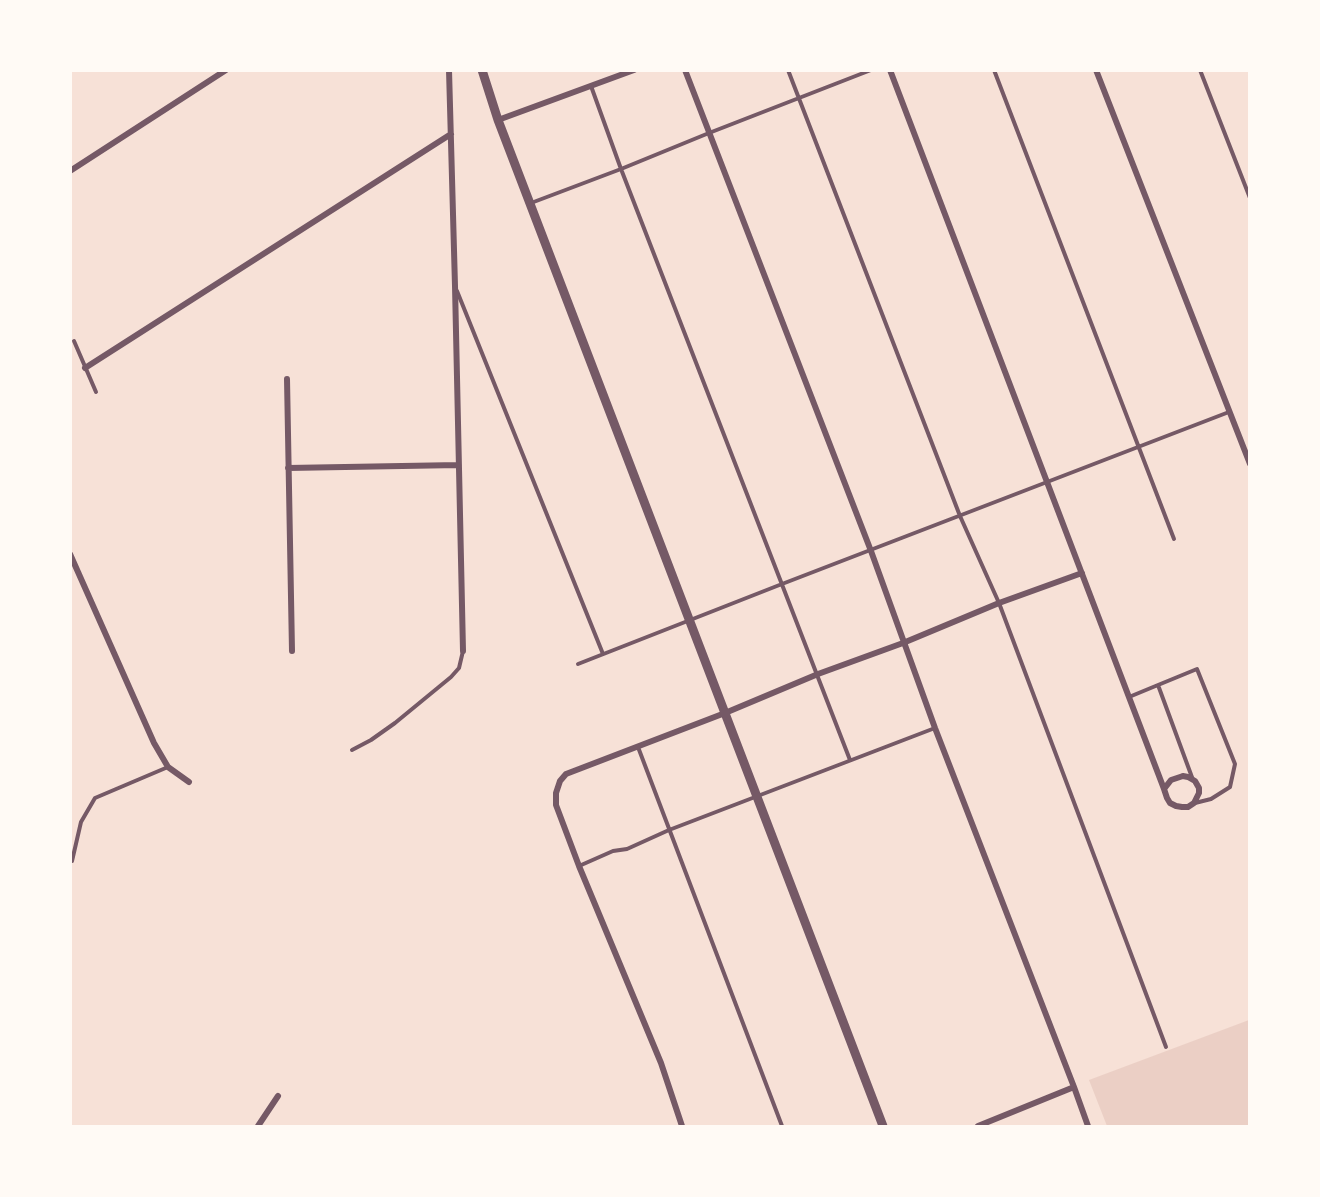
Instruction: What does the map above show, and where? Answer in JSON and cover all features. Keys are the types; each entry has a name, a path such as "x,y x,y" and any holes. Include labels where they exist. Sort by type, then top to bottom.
{"street":[{"path":"70,171 226,70"},
{"path":"449,70 463,651"},
{"path":"482,70 498,120 883,1126"},
{"path":"498,120 634,70"},
{"path":"685,70 871,551 935,728 1088,1126"},
{"path":"890,70 1168,800 1176,806 1185,807 1194,803 1199,793 1197,784 1183,776 1168,782 1164,789"},
{"path":"1096,70 1250,464"},
{"path":"85,368 451,134"},
{"path":"287,379 292,651"},
{"path":"288,468 459,465"},
{"path":"70,554 154,743 168,767 189,782"},
{"path":"682,1126 661,1063 556,805 555,794 560,781 566,774 725,713 818,674 903,643 999,603 1082,573"},
{"path":"978,1126 990,1124 1074,1087"},
{"path":"258,1126 278,1096"}],"lane":[{"path":"789,70 960,516 999,603 1166,1047"},
{"path":"531,203 621,170 871,70"},
{"path":"993,70 1174,539"},
{"path":"1200,70 1250,198"},
{"path":"591,86 621,170 850,760"},
{"path":"455,286 603,654"},
{"path":"74,341 96,393"},
{"path":"578,664 1229,412"},
{"path":"352,750 371,740 451,676 459,668 463,651"},
{"path":"1129,697 1197,669 1235,764 1230,787 1211,799 1194,803"},
{"path":"1158,686 1193,780"},
{"path":"579,866 935,728"},
{"path":"638,747 782,1126"},
{"path":"72,861 81,822 95,798 168,767"}],"shaded area":[{"path":"1249,1020 1249,1126 1107,1126 1089,1080"}]}
